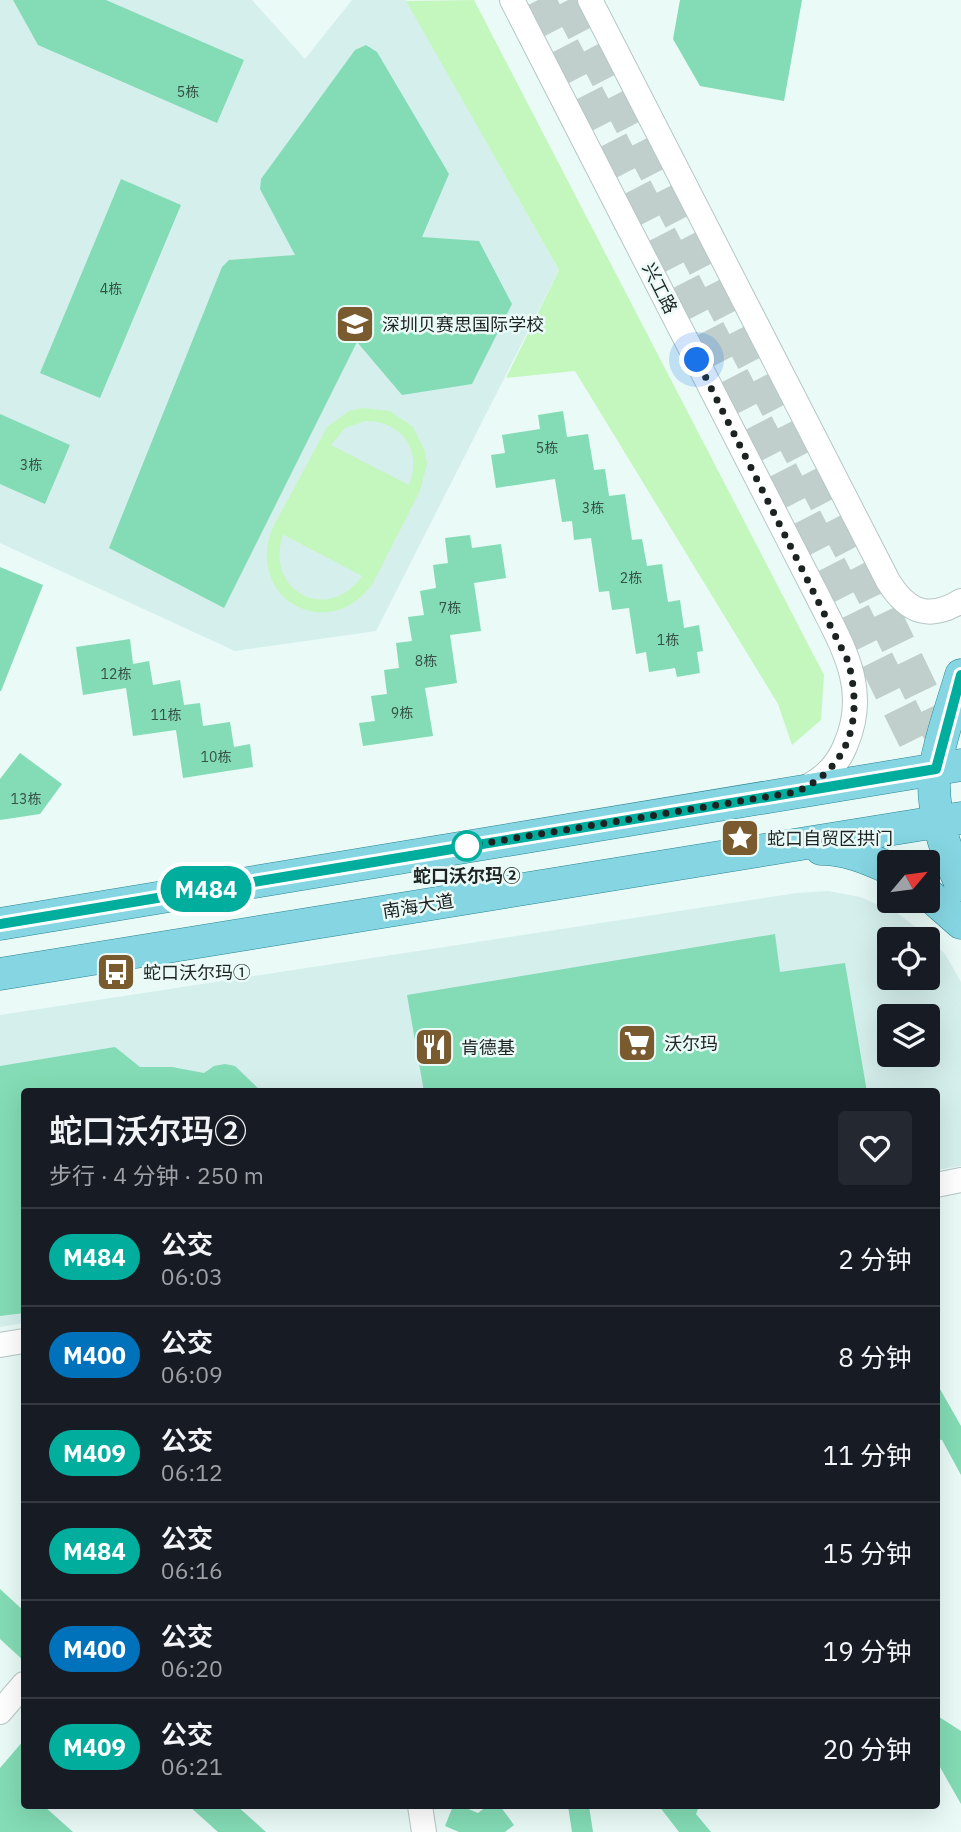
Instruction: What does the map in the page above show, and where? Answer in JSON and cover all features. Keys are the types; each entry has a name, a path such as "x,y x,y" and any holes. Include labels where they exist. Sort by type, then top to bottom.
{"main road":[{"path":"961,675 948,767 934,796 950,820 961,885"},
{"path":"0,924 948,767"},
{"name":"南海大道","path":"0,974 950,820"},
{"path":"781,847 835,849 877,862"},
{"path":"940,905 961,923"}],"street":[{"name":"兴工路","path":"512,0 848,661 855,686 856,711 851,734 827,775 796,792"},
{"path":"590,0 888,581 901,600 919,610 943,610 961,601"},
{"path":"940,1184 961,1181"},
{"path":"0,1345 21,1342"},
{"path":"0,1712 21,1688"},
{"path":"420,1809 424,1832"}],"shaded area":[{"name":"深圳贝赛思国际学校","path":"0,0 252,0 305,59 352,0 406,0 559,270 376,631 235,651 0,543"},
{"path":"828,891 860,897 877,904 877,914 898,914 916,927 877,927 877,990 940,990 940,949 961,982 961,1166 940,1169 940,1088 21,1088 21,1324 0,1327 0,1015 797,893"}],"green space":[{"path":"474,0 824,675 821,720 792,745 778,704 575,371 506,378 559,270 406,1"},
{"path":"363,408 390,411 413,427 425,451 427,464 420,491 373,583 355,601 335,611 315,612 296,606 281,594 270,576 267,554 272,529 327,427 349,411","holes":["365,421 389,426 406,440 413,460 409,485 331,445 345,428","284,535 362,576 348,591 333,598 317,599 303,595 291,586 283,572 280,555"]}],"building":[{"path":"13,0 106,0 244,60 217,123 38,45"},
{"path":"680,0 802,0 784,101 700,86 673,39"},
{"path":"366,45 377,52 449,174 422,237 479,241 512,304 472,384 402,395 357,342 224,608 109,548 222,267 229,260 295,255 260,189 261,179 355,50"},
{"path":"121,179 181,205 100,398 40,373"},
{"path":"563,411 567,437 588,434 594,470 605,469 609,496 625,494 632,540 642,539 647,566 662,564 668,602 680,600 684,628 699,625 703,651 697,652 700,673 677,677 675,668 649,672 646,652 636,654 629,608 612,610 609,591 599,592 591,538 574,540 572,521 562,522 555,479 496,488 491,455 505,453 502,435 540,429 538,415"},
{"path":"0,414 70,445 45,504 0,484"},
{"path":"470,535 472,548 501,544 506,578 474,583 481,631 450,635 457,683 425,688 433,736 363,746 359,723 375,721 371,696 387,694 384,670 399,668 396,643 412,641 408,617 424,615 420,591 436,588 433,565 448,563 445,538"},
{"path":"0,567 43,585 1,691 0,691"},
{"path":"130,639 133,664 149,661 153,685 180,680 184,705 200,703 203,726 230,722 234,747 250,744 253,767 183,778 176,730 133,736 126,688 83,695 76,647"},
{"path":"20,753 62,784 40,814 0,820 0,779"},
{"name":"沃尔玛","path":"775,934 780,972 845,963 866,1088 423,1088 407,995"},
{"path":"115,1047 140,1067 172,1067 204,1073 214,1066 235,1066 258,1088 21,1088 21,1313 0,1316 0,1066"},
{"path":"940,1389 961,1426 961,1475 942,1440"},
{"path":"0,1589 21,1608 21,1658 0,1639"},
{"path":"940,1718 961,1731 961,1804 940,1767"},
{"path":"21,1744 21,1809 47,1809 73,1832 0,1832 0,1768"},
{"path":"192,1809 240,1809 266,1832 218,1832"},
{"path":"452,1809 468,1809 478,1813 483,1809 502,1809 514,1825 505,1832 459,1832 445,1826"},
{"path":"568,1809 589,1809 593,1832 572,1832"},
{"path":"661,1809 698,1809 696,1814 711,1832 679,1832"}],"tunnel":[{"path":"538,0 848,603 943,795"},
{"path":"568,0 873,592 953,759"}],"bus line":[{"name":"M484","path":"0,924 936,769 961,675"}],"place":[{"name":"深圳贝赛思国际学校","path":"355,324"},
{"name":"蛇口自贸区拱门","path":"740,838"},
{"name":"蛇口沃尔玛②","path":"467,846"},
{"name":"蛇口沃尔玛①","path":"116,972"},
{"name":"沃尔玛","path":"637,1043"},
{"name":"肯德基","path":"434,1047"}],"route":[{"path":"467,846 796,792 827,775 851,734 856,711 855,686 840,641 697,360"}]}
